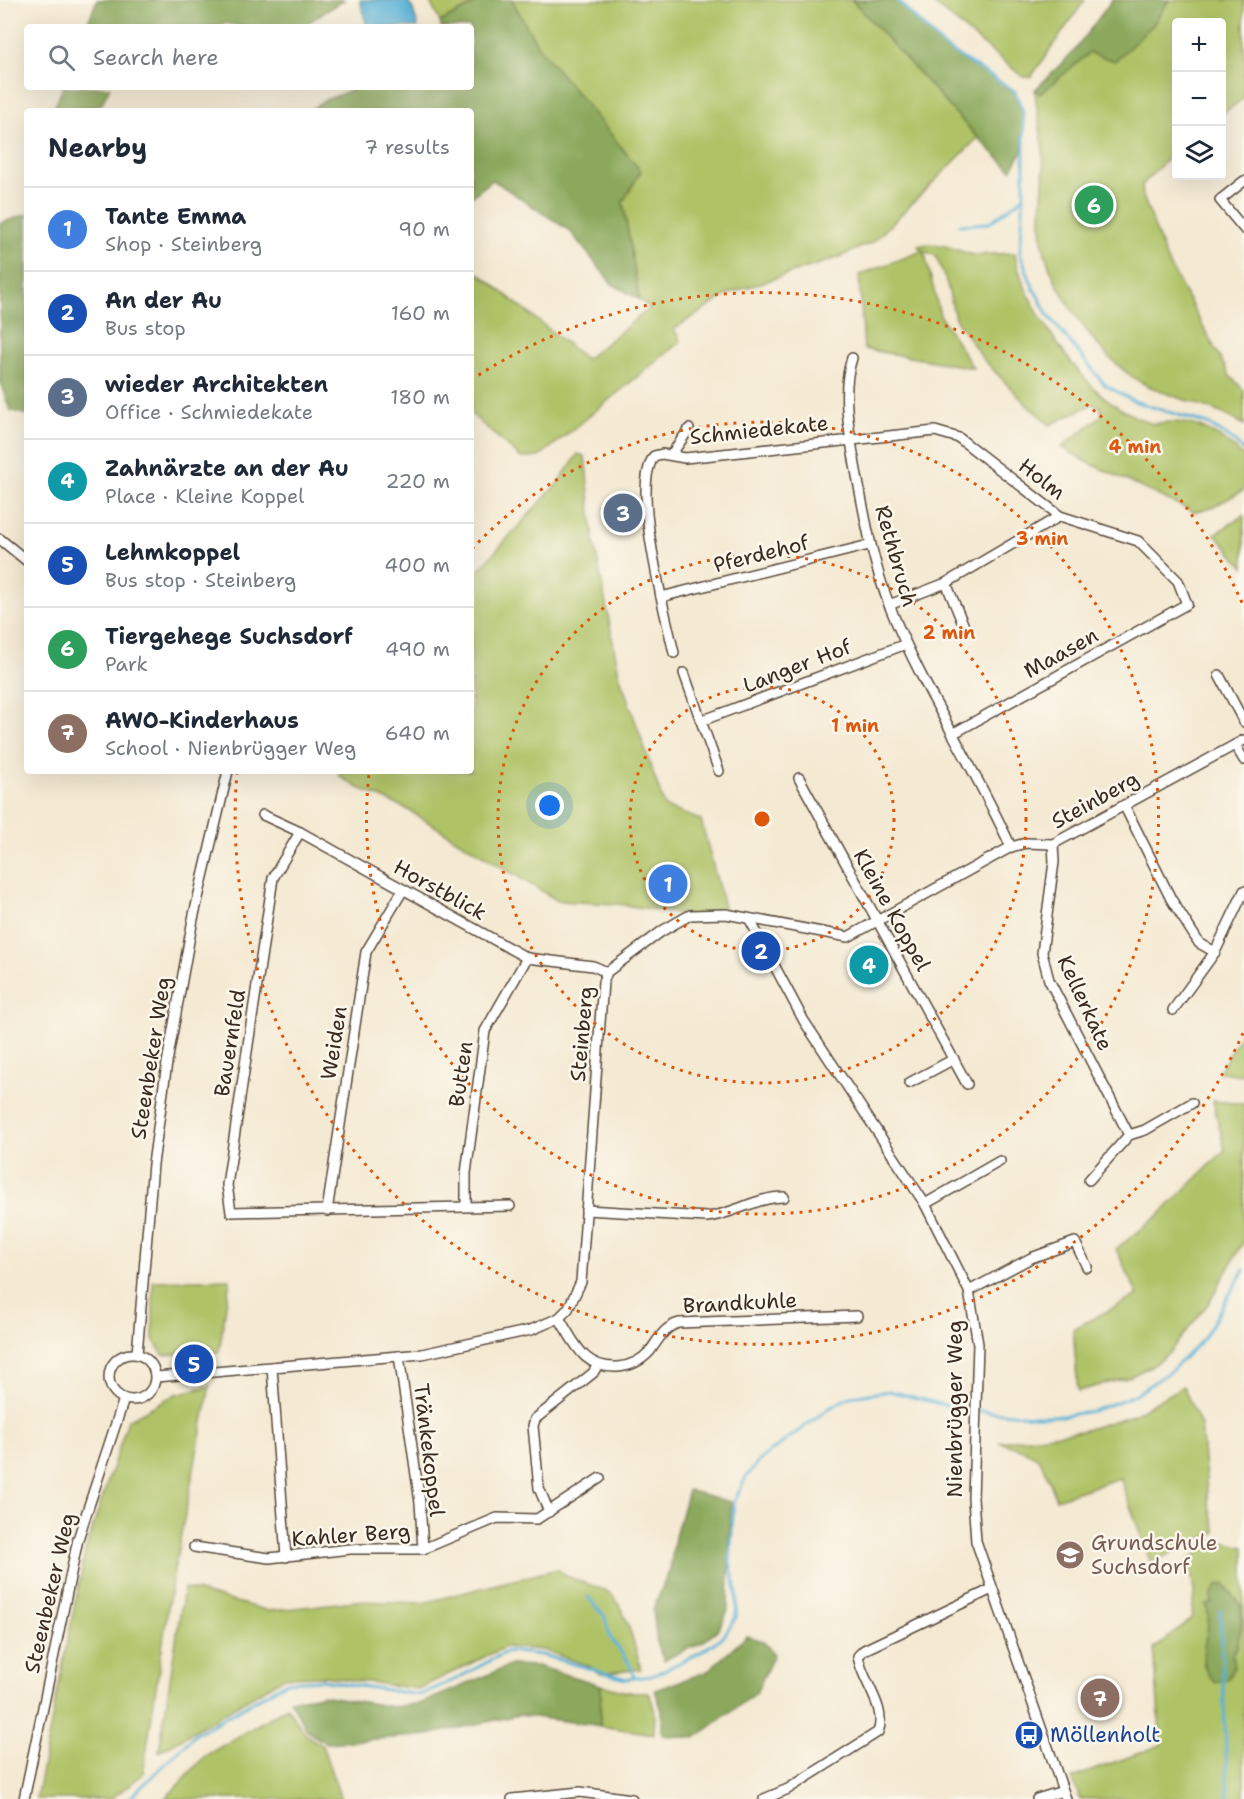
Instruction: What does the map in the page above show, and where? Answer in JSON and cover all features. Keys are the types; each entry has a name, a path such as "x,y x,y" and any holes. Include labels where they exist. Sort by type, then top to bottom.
{"street":[{"path":"1244,181 1220,200 1244,229"},
{"name":"Rethbruch","path":"852,358 846,377 850,438 869,545 889,605 906,644 1011,847"},
{"name":"Schmiedekate","path":"671,455 689,429"},
{"name":"Holm","path":"850,438 935,431 959,438 1060,516 1138,541 1178,581 1187,604"},
{"name":"Schmiedekate","path":"661,597 650,535 646,474 654,456 671,455 685,458 850,438"},
{"path":"889,605 945,583 1060,516"},
{"path":"0,539 24,559"},
{"name":"Pferdehof","path":"661,597 869,545"},
{"path":"945,583 966,631"},
{"path":"661,597 674,653"},
{"name":"Maasen","path":"954,733 1187,604"},
{"name":"Langer Hof","path":"701,721 906,644"},
{"path":"684,673 719,771"},
{"path":"1219,675 1244,722"},
{"path":"1240,742 1244,760"},
{"name":"Steinberg","path":"559,1318 575,1298 580,1282 603,982 607,972 690,915 726,914 848,937 1011,847 1026,843 1053,844 1240,742"},
{"name":"Steenbeker Weg","path":"136,1354 153,1164 167,1063 193,919 227,774"},
{"name":"Kleine Koppel","path":"799,778 967,1084"},
{"path":"1124,805 1171,899 1199,943 1215,952"},
{"name":"Horstblick","path":"262,815 288,830 300,832 527,958 593,966 607,972"},
{"name":"Bauernfeld","path":"300,832 273,878 227,1185 231,1212 327,1211"},
{"name":"Kellerkate","path":"1053,844 1054,862 1042,953 1047,970 1129,1135"},
{"name":"Weiden","path":"327,1211 366,952 403,890"},
{"path":"1173,1010 1215,952 1244,891"},
{"name":"Nienbrügger Weg","path":"750,920 804,1021 925,1204 969,1292 978,1344 973,1498 976,1541 1065,1795"},
{"name":"Butten","path":"466,1206 466,1173 485,1031 527,958"},
{"path":"909,1083 954,1059"},
{"path":"1089,1180 1129,1135 1145,1130 1192,1103"},
{"path":"925,1204 1000,1161"},
{"path":"586,1210 707,1217 719,1216 768,1197 784,1197"},
{"path":"327,1211 510,1206"},
{"path":"969,1292 1030,1258 1075,1242 1087,1267"},
{"name":"Brandkuhle","path":"597,1366 621,1367 642,1358 667,1328 680,1323 857,1316"},
{"path":"156,1377 422,1354 531,1330 559,1318 583,1357 597,1366 593,1373 535,1419 533,1426 539,1488 549,1512"},
{"path":"126,1354 136,1354 152,1365 156,1377 152,1389 144,1397 134,1400 124,1399 114,1390 109,1374 116,1360 126,1354"},
{"name":"Tränkekoppel","path":"399,1356 420,1503 423,1549"},
{"path":"272,1366 286,1557"},
{"name":"Steenbeker Weg","path":"24,1799 78,1539 124,1399"},
{"name":"Kahler Berg","path":"194,1547 269,1558 350,1549 423,1549 497,1518 537,1519 600,1478"},
{"path":"764,1799 788,1789 878,1732 881,1724 878,1708 859,1664 858,1656 864,1650 992,1589"},
{"path":"512,1799 579,1792 632,1799"},
{"path":"1036,1799 1065,1795"}],"green space":[{"path":"97,0 344,0 306,24 87,24"},
{"path":"429,0 482,0 440,22"},
{"path":"482,0 512,0 538,46 641,171 623,202 639,299 612,284 570,231 493,180 474,195 474,108 313,108 325,100 352,90 474,90 474,24 440,24 440,22"},
{"path":"512,0 852,0 978,138 873,242 837,258 730,293 674,329 681,341 539,457 521,458 474,417 474,269 586,359 650,308 639,299 623,201"},
{"path":"852,0 897,0 944,47 1015,91 1023,111 1024,129 1022,152 1011,170 978,138"},
{"path":"929,0 1085,0 1031,77 1023,77"},
{"path":"1112,0 1169,0 1153,25 1115,61 1089,53 1040,94 1035,90 1075,50"},
{"path":"1169,0 1244,0 1244,98 1226,111 1226,18 1172,18 1172,154 1142,185 1143,196 1166,258 1230,376 1244,390 1244,425 1219,412 1139,381 1108,356 1065,299 1054,278 1042,240 1044,164 1035,90 1040,93 1089,53 1153,25"},
{"path":"62,90 108,90 101,105 86,108 54,108"},
{"path":"24,215 24,414 10,410 0,382 0,223"},
{"path":"942,245 973,255 1015,253 1025,288 1044,324 1068,358 1092,386 1119,407 1150,423 1182,422 1211,432 1229,444 1244,457 1244,490 1211,508 1193,512 1085,461 1062,447 1102,415 1100,406 1092,404 1050,425 1027,405 983,359 955,318 947,284 936,256 924,251 940,315 973,368 864,349 859,275 922,251 918,246"},
{"path":"578,454 585,456 594,541 619,674 665,807 701,820 726,914 690,915 617,904 558,901 405,808 359,788 339,776 340,774 474,774 474,575 557,484"},
{"path":"1244,515 1244,567 1215,534"},
{"path":"1244,1029 1244,1075 1219,1072"},
{"path":"1213,1101 1244,1104 1244,1241 1208,1304 1169,1353 1153,1365 1127,1378 1078,1391 1073,1329 1138,1295 1116,1249 1158,1216 1225,1150"},
{"path":"230,1279 219,1352 163,1355 153,1339 153,1281"},
{"path":"210,1386 172,1581 143,1774 111,1799 36,1799 86,1548 128,1420 176,1394"},
{"path":"1183,1386 1201,1426 1208,1502 1216,1532 1151,1563 1120,1478 1056,1499 1043,1465 1038,1459 1025,1451 999,1442 1082,1431 1133,1415"},
{"path":"688,1490 731,1502 728,1610 723,1622 710,1637 664,1661 657,1645 653,1609 670,1569 675,1537"},
{"path":"1216,1540 1244,1547 1244,1799 1080,1799 1072,1778 1161,1745 1154,1649 1192,1618 1194,1591 1189,1560","holes":["1225,1585 1241,1605 1238,1646 1232,1654 1208,1629 1212,1603"]},
{"path":"557,1569 574,1579 604,1590 618,1603 628,1625 641,1669 600,1674 589,1666 543,1650 505,1647 418,1689 324,1676 285,1677 159,1752 184,1588 269,1611 355,1601 423,1603"},
{"path":"1225,1584 1240,1604 1241,1623 1239,1637 1232,1654 1234,1667 1227,1680 1216,1682 1208,1674 1204,1665 1204,1645 1208,1624 1206,1605 1212,1603 1211,1596 1217,1586"},
{"path":"747,1636 763,1641 774,1654 756,1693 695,1738 662,1735 662,1711 655,1690 706,1672"},
{"path":"511,1665 537,1666 601,1685 600,1726 519,1715 427,1735 326,1743 308,1732 290,1700 322,1695 393,1707 422,1703"},
{"path":"601,1685 626,1692 649,1692 655,1712 654,1734 600,1726"},
{"path":"287,1707 306,1735 322,1745 341,1799 165,1799 205,1756"}],"water":[{"path":"360,0 406,0 413,9 417,24 366,24"}],"waterway":[{"path":"897,0 944,47 1015,91 1023,111 1024,129 1024,196 1020,253 1033,287 1048,315 1105,385 1136,402 1208,424 1233,440 1244,451"},
{"path":"959,225 989,223 1024,197"},
{"path":"129,1799 196,1734 287,1682 321,1680 420,1695 508,1651 542,1655 626,1679 652,1676 701,1652 724,1636 736,1617 737,1594 730,1562 734,1502 746,1477 762,1458 831,1407 850,1397 889,1391 960,1409 1033,1416 1061,1416 1093,1411 1135,1395 1172,1370 1204,1338 1244,1270"},
{"path":"588,1597 605,1617 610,1637 629,1663 634,1677"},
{"path":"1220,1611 1228,1799"}],"place":[{"name":"Tiergehege Suchsdorf","path":"1094,205"},
{"name":"wieder Architekten","path":"623,513"},
{"name":"Tante Emma","path":"668,884"},
{"name":"An der Au","path":"761,951"},
{"name":"Zahnärzte an der Au","path":"869,965"},
{"name":"Lehmkoppel","path":"194,1364"},
{"name":"Grundschule Suchsdorf","path":"1070,1555"},
{"name":"AWO-Kinderhaus","path":"1100,1698"},
{"name":"Möllenholt","path":"1029,1735"}]}
